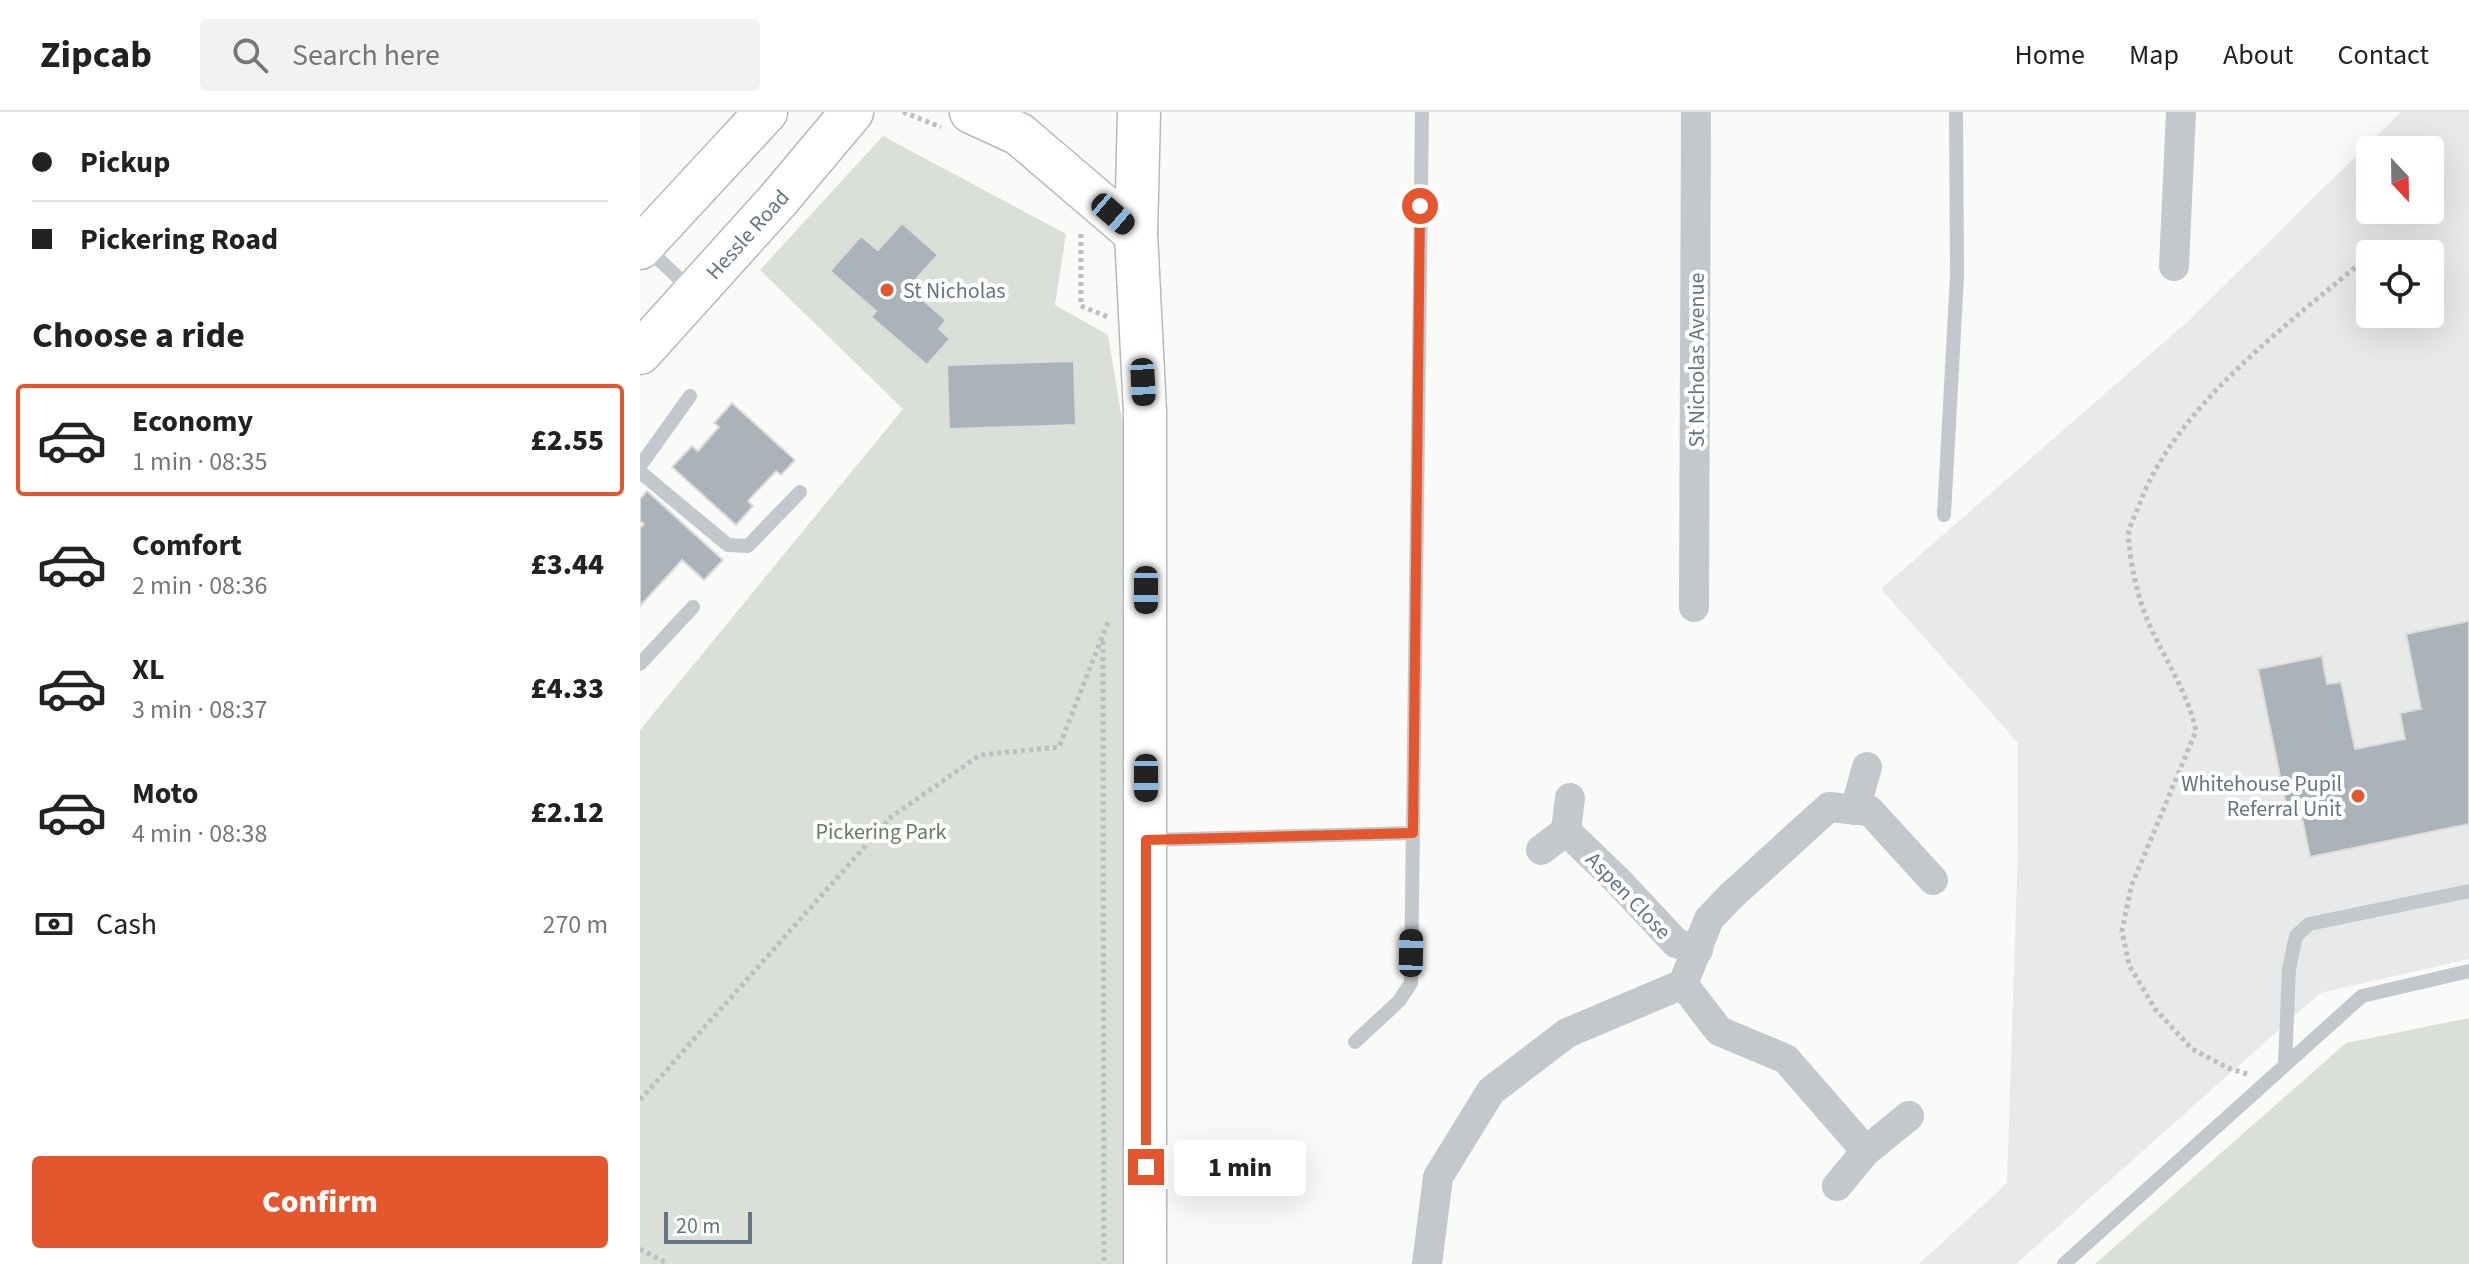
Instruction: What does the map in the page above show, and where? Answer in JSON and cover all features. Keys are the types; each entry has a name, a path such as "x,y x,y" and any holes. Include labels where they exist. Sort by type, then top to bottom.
{"street":[{"path":"641,244 766,112"},
{"name":"Hessle Road","path":"640,353 852,112"},
{"path":"1139,112 1136,234 1145,412 1145,1264"},
{"name":"St Nicholas Avenue","path":"1694,607 1696,112"},
{"path":"2174,266 2181,112"},
{"path":"958,120 1019,134 1136,234"},
{"path":"1855,810 1867,767"},
{"path":"1541,850 1566,831 1570,798"},
{"path":"1427,1264 1438,1177 1491,1091 1567,1033 1683,984 1709,919 1829,807 1870,811 1933,880"},
{"name":"Aspen Close","path":"1566,831 1676,943 1698,950"},
{"path":"1683,984 1719,1031 1786,1059 1866,1151"},
{"path":"1837,1186 1866,1151 1909,1116"}],"lane":[{"path":"1355,1042 1399,1001 1411,983 1422,112"},
{"path":"1944,515 1957,276 1956,112"},
{"path":"641,244 694,293"},
{"path":"640,466 690,396"},
{"path":"640,472 728,545 748,546 800,492"},
{"path":"640,664 693,607"},
{"path":"1146,840 1413,833"},
{"path":"2285,1064 2289,969 2296,936 2309,924 2469,891"},
{"path":"2064,1264 2362,996 2469,971"}],"path":[{"path":"903,112 958,120"},
{"path":"1081,233 1081,306 1121,323"},
{"path":"2267,1080 2228,1068 2192,1049 2155,1009 2129,965 2122,931 2131,887 2196,731 2191,708 2156,642 2138,592 2129,533 2149,478 2183,427 2233,374 2356,266"},
{"path":"640,1100 891,817 980,755 1059,747 1113,609"},
{"path":"1103,636 1104,1264"},
{"path":"640,1249 668,1264"}],"shaded area":[{"path":"2401,112 2469,112 2469,959 2320,993 2016,1264 1919,1264 2007,1183 2018,846 2018,743 1881,589 2186,323 2356,156 2356,224 2444,224 2444,136 2377,136"}],"green space":[{"name":"Pickering Park","path":"883,136 1066,234 1055,305 1108,335 1124,431 1124,1264 640,1264 640,730 903,409 760,270"},
{"path":"2469,1018 2469,1264 2095,1264 2346,1043"}],"building":[{"name":"St Nicholas","path":"902,223 938,255 917,278 925,286 917,295 946,320 939,329 950,339 927,365 871,317 876,311 830,271 861,236 878,250"},
{"path":"1074,361 1076,425 949,429 947,365"},
{"path":"732,403 795,460 781,475 776,471 748,501 753,506 736,525 672,467 692,446 698,451 719,427 714,423"},
{"path":"647,491 723,560 704,580 682,560 640,606 640,528 644,524 640,521 640,499"},
{"path":"2469,621 2469,824 2310,857 2301,813 2288,815 2258,669 2322,656 2327,684 2341,682 2355,749 2405,739 2400,713 2421,709 2406,634"}],"place":[{"name":"St Nicholas","path":"887,290"},
{"name":"Whitehouse Pupil Referral Unit","path":"2358,796"}],"route":[{"path":"1146,1167 1146,840 1413,833 1420,206"}]}
